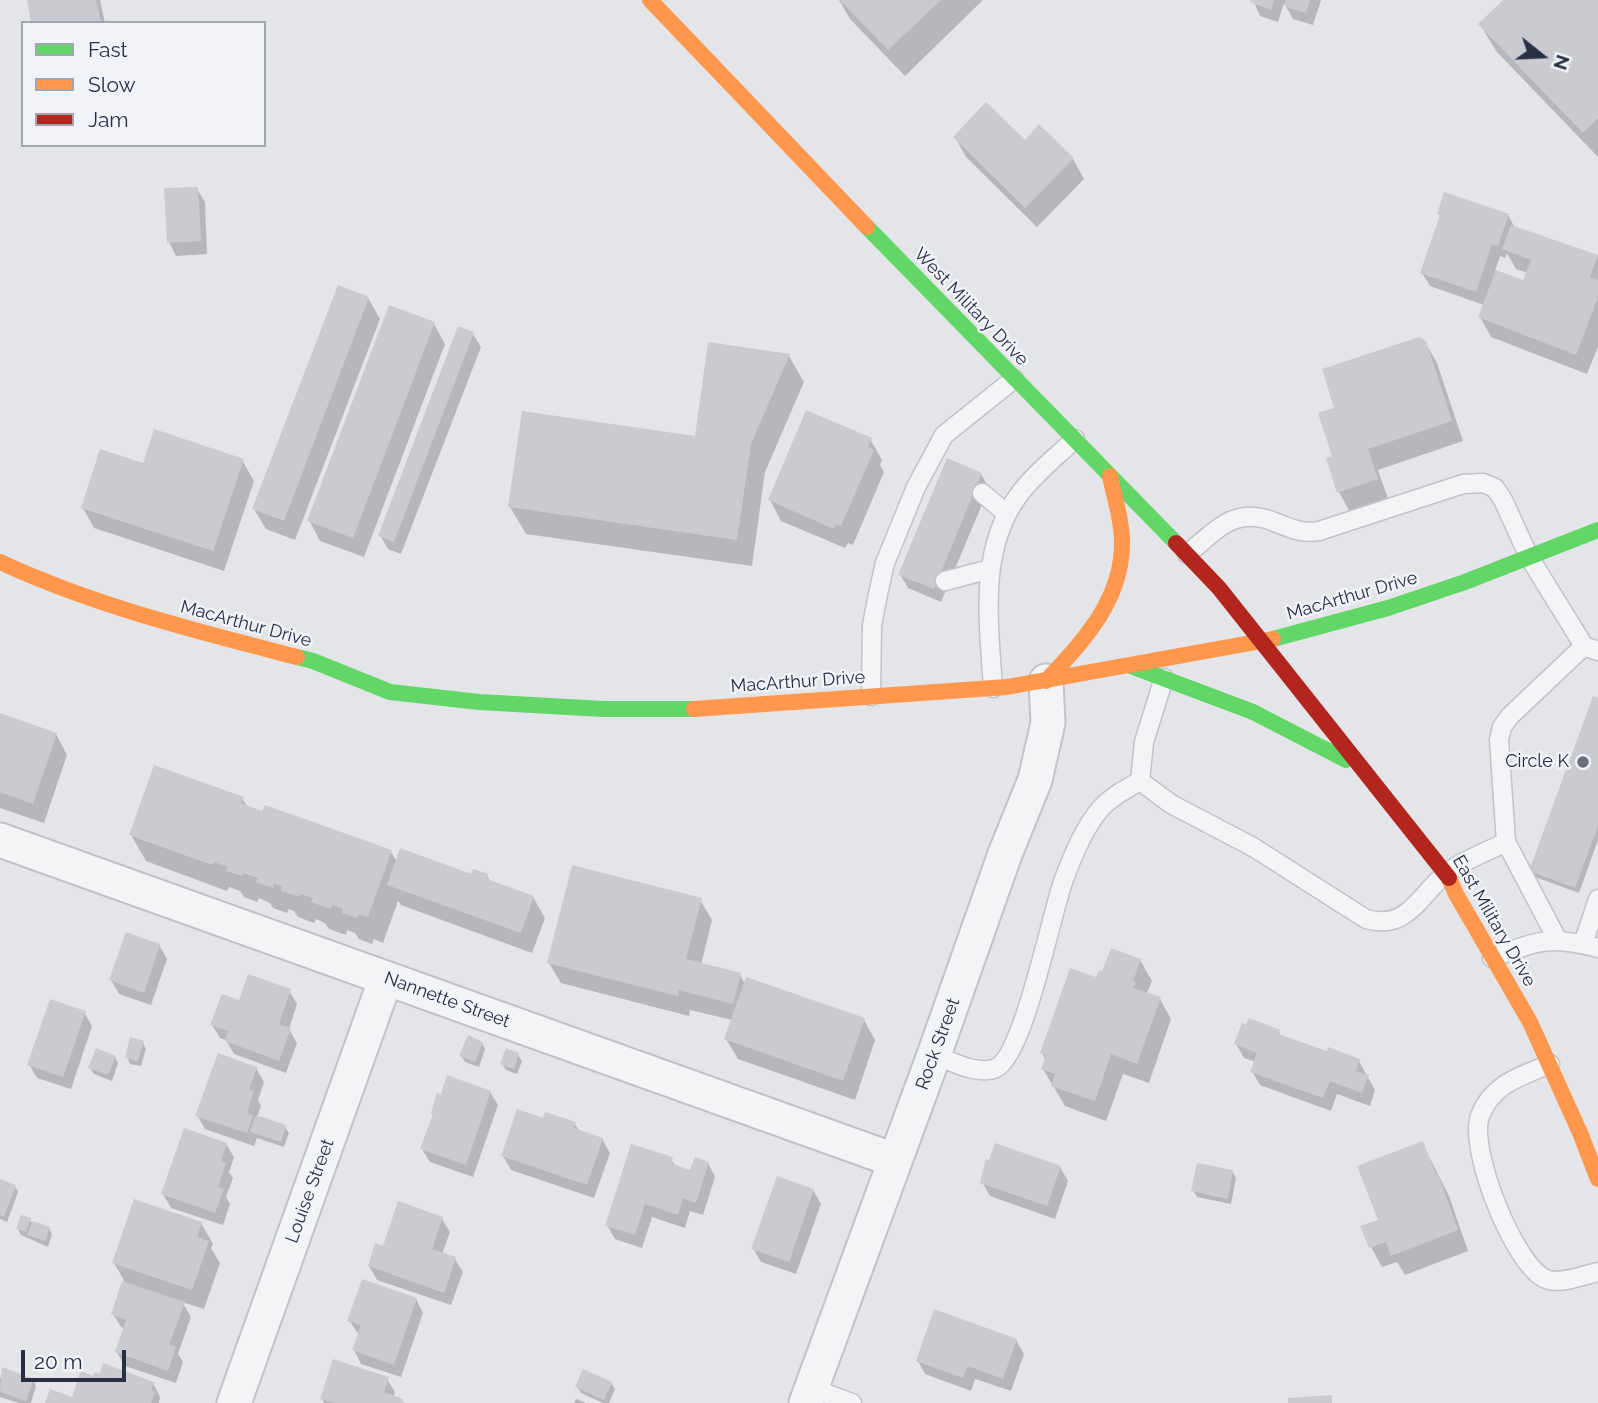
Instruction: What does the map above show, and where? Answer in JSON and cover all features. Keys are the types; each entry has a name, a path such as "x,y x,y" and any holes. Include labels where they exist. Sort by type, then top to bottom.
{"street":[{"name":"West Military Drive","path":"650,0 1014,379 1187,554 1262,642"},
{"path":"1046,681 1105,612 1119,578 1122,537 1110,476"},
{"name":"MacArthur Drive","path":"0,562 28,575 146,618 313,662 390,692 479,702 616,709 690,709 993,688 1262,642 1388,608 1529,558 1598,530"},
{"name":"East Military Drive","path":"1262,642 1360,768 1447,873 1530,1022 1598,1179"},
{"path":"1130,666 1253,712 1360,768"},
{"name":"Rock Street","path":"809,1396 1005,854 1035,780 1048,723 1046,681"},
{"name":"Nannette Street","path":"0,840 894,1160"},
{"name":"Louise Street","path":"234,1403 386,978"}],"lane":[{"path":"871,696 872,625 878,594 885,563 916,487 944,435 1014,379"},
{"path":"993,688 989,632 990,569 995,544 1006,513 1019,494 1075,439"},
{"path":"1187,554 1225,524 1244,516 1264,518 1300,532 1319,531 1473,483 1483,483 1495,488 1529,558 1591,649 1510,716 1502,727 1499,740 1506,842 1557,939"},
{"path":"982,493 1006,513"},
{"path":"945,581 990,569"},
{"path":"1140,781 1144,743 1164,678"},
{"path":"1140,781 1171,804 1253,847 1366,919 1398,919 1415,907 1447,873 1506,842"},
{"path":"934,1055 980,1070 997,1068 1005,1062 1019,1035 1063,881 1080,841 1101,808 1115,795 1140,781"},
{"path":"1492,958 1537,941 1557,939 1590,946 1598,899"},
{"path":"1550,1064 1503,1084 1494,1092 1478,1124 1482,1161 1517,1251 1536,1274 1552,1281 1598,1272"},
{"path":"809,1396 852,1403"}],"building":[{"path":"27,0 96,0 101,21 31,21"},
{"path":"840,0 941,0 888,50"},
{"path":"1274,0 1271,10 1250,2"},
{"path":"1286,0 1310,0 1306,13 1284,6"},
{"path":"1503,0 1598,0 1598,118 1583,133 1478,24"},
{"path":"986,102 1025,140 1039,124 1074,158 1025,208 953,137"},
{"path":"198,187 201,241 167,243 164,188"},
{"path":"1444,192 1509,214 1498,246 1492,244 1476,292 1420,273 1440,215 1437,214"},
{"path":"1511,225 1598,255 1590,277 1598,280 1598,297 1576,355 1478,317 1496,270 1523,280 1531,260 1502,249"},
{"path":"338,285 369,297 284,521 252,509"},
{"path":"389,305 435,322 353,538 307,521"},
{"path":"458,326 474,332 394,542 378,536"},
{"path":"1419,337 1426,341 1452,421 1368,449 1378,479 1337,493 1326,458 1332,456 1318,413 1334,408 1322,369"},
{"path":"708,342 790,354 751,444 737,540 508,507 522,411 695,436"},
{"path":"806,410 872,438 868,447 874,450 841,526 836,524 834,529 768,500"},
{"path":"154,429 244,459 213,551 81,508 100,449 143,463"},
{"path":"947,458 982,473 934,589 898,575"},
{"name":"Circle K","path":"1593,696 1598,698 1598,826 1575,888 1529,871"},
{"path":"0,713 57,733 33,804 0,792"},
{"path":"154,765 244,797 241,803 262,811 265,805 392,850 368,917 359,914 357,918 342,913 343,908 332,905 331,909 311,902 313,898 281,891 282,886 274,884 273,888 256,882 258,878 226,871 228,867 214,862 212,865 129,835"},
{"path":"400,848 471,874 473,869 488,874 487,879 534,896 521,933 387,885"},
{"path":"572,865 702,898 686,959 741,973 733,1004 679,990 678,996 547,963"},
{"path":"126,932 160,944 144,993 109,980"},
{"path":"1111,948 1141,959 1133,988 1161,997 1137,1064 1111,1054 1095,1101 1051,1086 1055,1074 1041,1069 1046,1056 1040,1053 1070,968 1096,977 1099,970 1102,971"},
{"path":"248,974 291,989 279,1024 291,1028 279,1061 225,1041 228,1031 210,1025 222,994 239,1000"},
{"path":"746,977 865,1018 843,1081 724,1039"},
{"path":"50,999 86,1011 63,1077 27,1065"},
{"path":"1249,1018 1280,1030 1278,1034 1327,1051 1328,1047 1360,1059 1356,1071 1369,1075 1362,1093 1330,1081 1323,1098 1250,1072 1257,1053 1234,1044 1242,1023 1246,1024"},
{"path":"468,1035 483,1042 475,1062 459,1056"},
{"path":"130,1037 144,1041 138,1061 125,1058"},
{"path":"96,1048 116,1056 108,1075 88,1068"},
{"path":"506,1048 519,1053 514,1069 500,1064"},
{"path":"218,1053 257,1067 249,1090 254,1091 247,1113 253,1115 247,1133 195,1116"},
{"path":"447,1075 491,1091 466,1165 420,1149 433,1114 431,1113 437,1093 441,1094"},
{"path":"517,1109 543,1118 545,1112 576,1122 574,1128 603,1138 587,1185 501,1156"},
{"path":"256,1115 286,1125 281,1142 250,1132"},
{"path":"184,1128 227,1143 221,1161 226,1163 218,1187 224,1189 215,1213 161,1194"},
{"path":"1423,1141 1458,1230 1391,1256 1386,1242 1369,1248 1360,1226 1378,1220 1357,1166"},
{"path":"995,1143 1061,1166 1047,1206 980,1183 986,1159 989,1160"},
{"path":"631,1144 673,1157 671,1163 690,1170 695,1157 709,1162 696,1203 683,1198 678,1215 645,1204 635,1235 605,1226"},
{"path":"1197,1163 1233,1170 1228,1199 1191,1191"},
{"path":"777,1176 814,1189 789,1262 751,1249"},
{"path":"0,1179 16,1185 4,1217 0,1215"},
{"path":"134,1199 202,1222 197,1237 209,1241 192,1290 112,1263"},
{"path":"398,1201 443,1217 432,1249 456,1257 444,1293 368,1266 375,1243 383,1246"},
{"path":"21,1215 31,1218 26,1232 16,1229"},
{"path":"33,1221 50,1227 45,1241 27,1235"},
{"path":"362,1279 417,1298 394,1365 352,1350 361,1325 347,1321"},
{"path":"122,1281 185,1302 169,1345 176,1347 168,1371 115,1352 126,1320 111,1314"},
{"path":"934,1309 1017,1339 1003,1379 968,1366 963,1378 916,1361"},
{"path":"333,1359 389,1377 384,1392 403,1399 402,1403 334,1403 320,1399"},
{"path":"103,1363 154,1382 151,1390 155,1392 151,1403 45,1403 50,1389 72,1397 81,1371 93,1376 95,1372 100,1374"},
{"path":"2,1367 34,1379 26,1401 0,1392"},
{"path":"583,1369 612,1382 604,1400 575,1387"},
{"path":"1332,1395 1332,1403 1288,1403 1288,1398"}],"traffic: fast":[{"path":"867,227 1176,543"},
{"path":"1273,639 1388,608 1465,582 1598,530"},
{"path":"297,657 390,692 479,702 603,709 694,709"},
{"path":"1131,666 1253,712 1346,760"}],"traffic: slow":[{"path":"650,0 867,227"},
{"path":"1046,681 1099,618 1116,582 1121,562 1122,533 1110,476"},
{"path":"0,562 109,605 297,657"},
{"path":"694,709 1007,687 1273,639"},
{"path":"1449,878 1530,1022 1598,1179"}],"traffic: jam":[{"path":"1176,543 1219,588 1449,878"}],"place":[{"name":"Circle K","path":"1583,762"}]}
